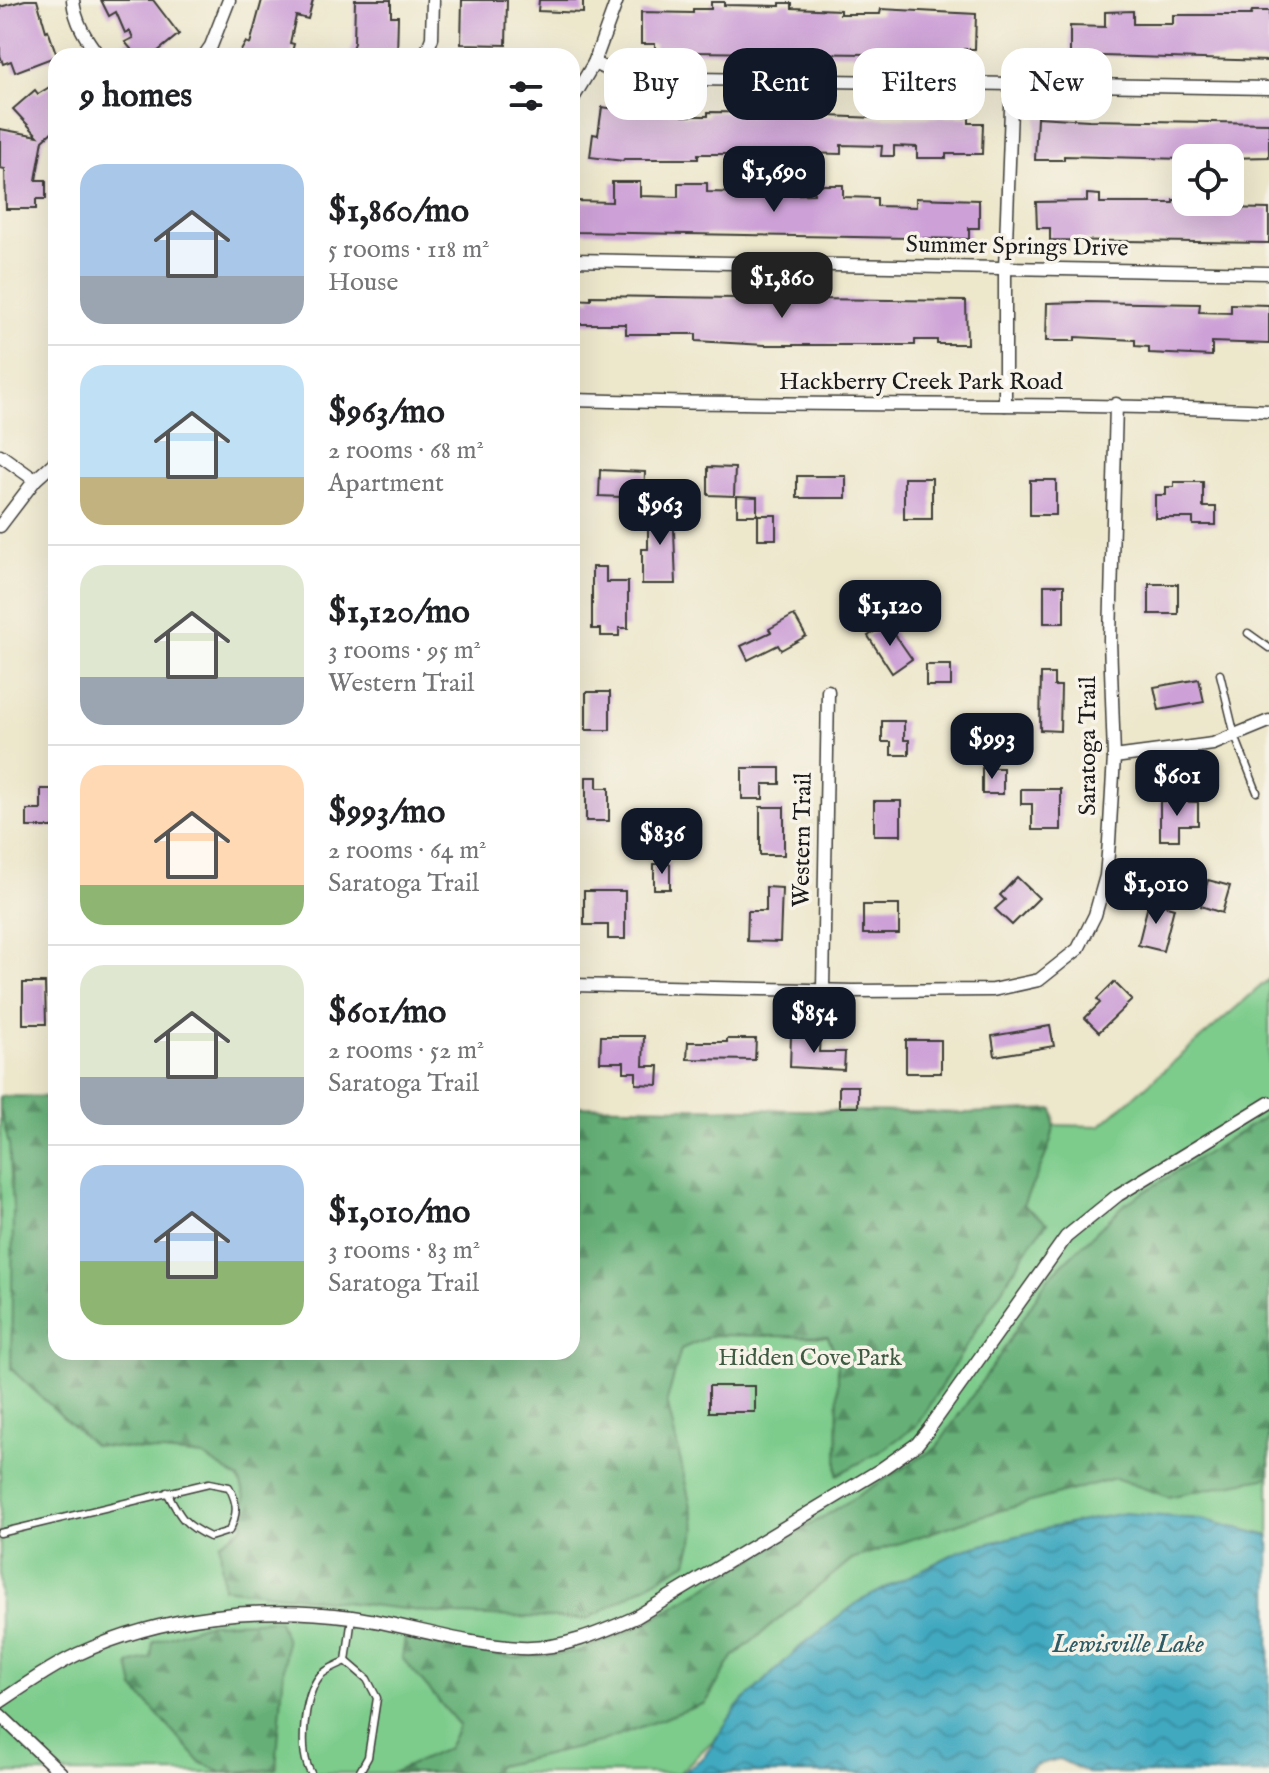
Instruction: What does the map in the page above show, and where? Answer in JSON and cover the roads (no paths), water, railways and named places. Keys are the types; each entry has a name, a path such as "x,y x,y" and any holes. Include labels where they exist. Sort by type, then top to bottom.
{"street":[{"path":"73,0 74,14 94,48"},
{"path":"210,48 229,0"},
{"path":"428,48 432,38 433,0"},
{"path":"580,87 594,63 617,0"},
{"path":"594,63 617,74 635,78 1001,82"},
{"path":"1112,84 1269,88"},
{"path":"1005,405 1005,269 1011,120"},
{"name":"Summer Springs Drive","path":"580,260 1269,273"},
{"name":"Hackberry Creek Park Road","path":"580,400 1116,404 1269,411"},
{"name":"Saratoga Trail","path":"580,985 993,990 1039,980 1078,949 1095,915 1106,876 1114,757 1110,640 1116,404"},
{"path":"0,455 35,480"},
{"path":"0,526 35,480 48,468"},
{"name":"Western Trail","path":"823,990 828,691"},
{"path":"1114,757 1213,744 1269,721"},
{"path":"0,1702 77,1655 141,1630 212,1616 281,1613 352,1617 450,1639 521,1648 572,1642 636,1617 880,1470 917,1444 1066,1237 1118,1195 1269,1103"},
{"path":"0,1715 61,1773"}],"lane":[{"path":"1248,633 1269,648"},
{"path":"1220,674 1235,736 1257,792"},
{"path":"0,1533 167,1492 209,1483 229,1487 236,1501 236,1518 229,1531 210,1537 191,1528 167,1492"},
{"path":"346,1661 352,1617"},
{"path":"311,1773 302,1748 311,1690 321,1674 346,1661"},
{"path":"346,1661 367,1679 377,1698 368,1757 359,1773"}],"water":[{"name":"Lewisville Lake","path":"1124,1513 1200,1519 1269,1536 1269,1773 1088,1773 1059,1759 1036,1765 1027,1773 682,1773 704,1757 737,1707 801,1646 858,1602 959,1551 1048,1528"}],"park label":[{"name":"Hidden Cove Park","path":"810,1358"}]}
